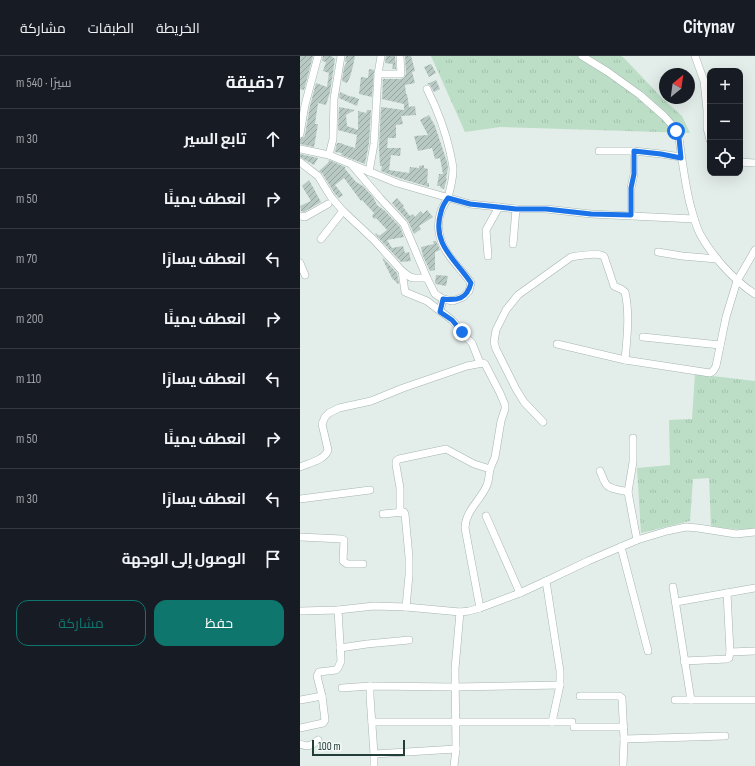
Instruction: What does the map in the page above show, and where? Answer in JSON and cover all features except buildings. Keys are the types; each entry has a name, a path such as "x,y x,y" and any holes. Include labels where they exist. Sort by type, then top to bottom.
{"street":[{"path":"300,134 305,105 318,56"},
{"path":"328,155 332,139 334,99 341,56"},
{"path":"369,172 374,144 378,74 381,56"},
{"path":"378,74 401,74 400,56"},
{"path":"582,56 608,72 640,95 664,116 676,131 679,138 686,185 694,219 699,232 717,259 737,281 755,294"},
{"path":"695,56 704,81 707,110"},
{"path":"351,164 404,224 435,294 443,299 453,300 463,297 469,291 471,283 450,257 442,243 439,232 441,211 448,198 453,164 436,107 427,89"},
{"path":"300,149 328,155 397,183 470,204 516,209 546,209 591,214 694,219"},
{"path":"599,151 634,151 681,158"},
{"path":"631,215 631,188 634,174 634,151"},
{"path":"300,162 318,176 331,196 344,211 374,240 402,271 410,277 427,278"},
{"path":"743,162 755,163"},
{"path":"300,216 304,217 328,204"},
{"path":"488,256 486,230 499,207"},
{"path":"513,244 516,209"},
{"path":"321,239 344,211"},
{"path":"557,344 625,360 710,373 716,366 726,317 737,281 755,250"},
{"path":"658,252 717,259"},
{"path":"543,422 524,402 516,389 494,342 496,330 506,310 518,295 571,257 598,254 603,256 606,259 614,286 625,292 627,335 625,360"},
{"path":"300,263 305,275"},
{"path":"402,271 405,292 427,301 452,320 472,343 480,363"},
{"path":"440,312 443,299"},
{"path":"643,337 720,345"},
{"path":"300,467 324,457 328,452 322,424 325,417 329,413 339,408 372,401 403,388 467,366 484,363 500,393 506,409 501,421 495,457 490,469 487,485 481,497 471,510 465,523 480,608"},
{"path":"633,438 633,462 628,492 637,540"},
{"path":"400,513 400,488 396,464 396,461 399,459 446,449 474,464 490,469"},
{"path":"600,471 608,486 628,492"},
{"path":"300,499 370,490"},
{"path":"383,514 404,512 405,514 409,557 406,607"},
{"path":"486,516 520,593"},
{"path":"300,612 374,606 406,607 460,612 469,611 520,593 637,540 667,531 686,527 736,534 755,532"},
{"path":"300,537 342,539 344,540 343,561 347,564 363,564"},
{"path":"621,547 648,651"},
{"path":"546,581 560,671 560,685 552,722"},
{"path":"673,587 691,700"},
{"path":"676,602 755,588"},
{"path":"684,661 727,660 729,658 727,593"},
{"path":"300,728 323,723 325,719 322,696 317,678 319,672 336,670 341,661 338,610"},
{"path":"454,766 456,749 455,669 460,612"},
{"path":"340,648 409,640"},
{"path":"730,652 755,651"},
{"path":"342,688 370,686 455,687 560,685"},
{"path":"370,686 374,766"},
{"path":"300,700 322,696"},
{"path":"580,696 621,697 623,699 623,766"},
{"path":"675,700 755,700"},
{"path":"372,722 552,722 624,727"},
{"path":"624,739 725,736"},
{"path":"300,744 308,746 318,740"},
{"path":"374,754 456,749"}],"green space":[{"path":"431,56 621,56 659,95 659,104 669,104 682,116 690,133 500,127 465,132"},
{"path":"695,374 755,381 755,529 733,529 711,526 709,478 693,479 690,521 641,533 637,468 670,465 669,420 692,419"}],"route":[{"path":"462,332 452,320 440,312 443,299 453,300 463,297 469,291 471,283 450,257 442,243 439,232 441,211 448,198 470,204 516,209 546,209 591,214 631,215 631,188 634,174 634,151 681,158 679,138 676,131"}]}
